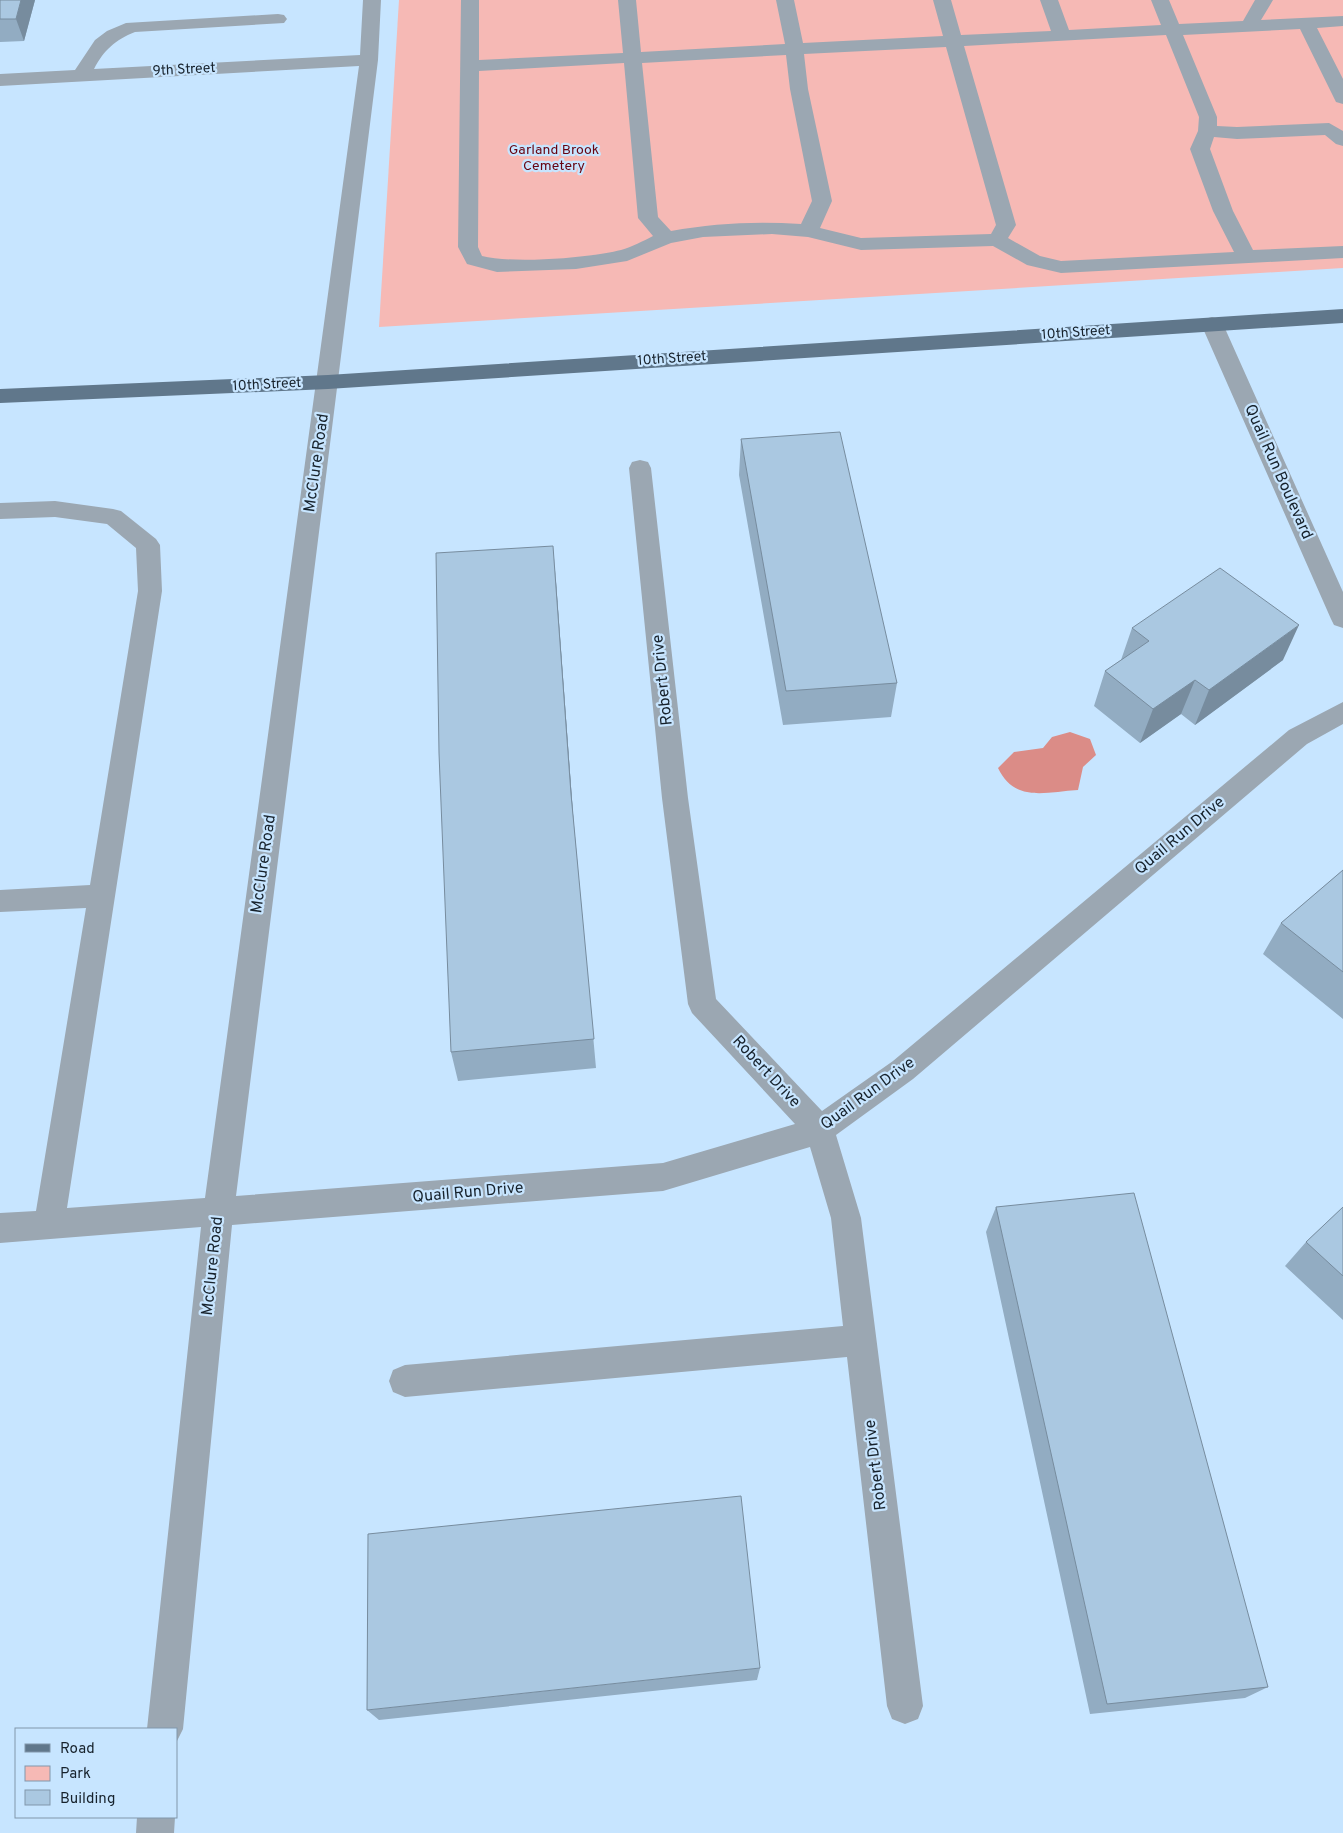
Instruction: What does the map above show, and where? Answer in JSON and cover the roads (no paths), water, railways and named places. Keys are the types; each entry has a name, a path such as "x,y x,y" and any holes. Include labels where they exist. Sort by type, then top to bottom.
{"main road":[{"name":"10th Street","path":"0,396 328,382 1343,316"}],"street":[{"name":"McClure Road","path":"165,1728 218,1213 369,60 372,0"},
{"path":"470,0 468,247 474,260 497,266 576,263 627,255 666,238 703,231 772,228 808,231 861,244 975,239 997,240 1034,261 1061,267 1343,252"},
{"path":"627,0 648,218 666,238"},
{"path":"785,0 795,50 799,89 822,201 808,231"},
{"path":"942,0 1006,225 997,240"},
{"path":"1049,0 1062,36"},
{"path":"1160,0 1208,117 1207,131 1200,149 1224,212 1247,258"},
{"path":"1249,26 1264,0"},
{"path":"82,75 95,50 110,35 132,26 278,19"},
{"path":"469,66 1343,21"},
{"path":"1306,23 1343,98"},
{"name":"9th Street","path":"0,80 369,60"},
{"path":"1207,131 1336,135 1330,116 1343,112"},
{"name":"Quail Run Boulevard","path":"1212,324 1343,619"},
{"name":"Robert Drive","path":"640,468 675,798 702,1004 820,1130 846,1218 905,1706"},
{"path":"0,511 55,509 113,517 148,545 150,591 49,1224"},
{"name":"Quail Run Drive","path":"0,1228 218,1213 663,1177 820,1130 903,1070 1298,737 1343,712"},
{"path":"0,901 101,896"},
{"path":"405,1381 861,1340"},
{"path":"155,1833 156,1818"}],"park label":[{"name":"Garland Brook Cemetery","path":"554,158"}]}
